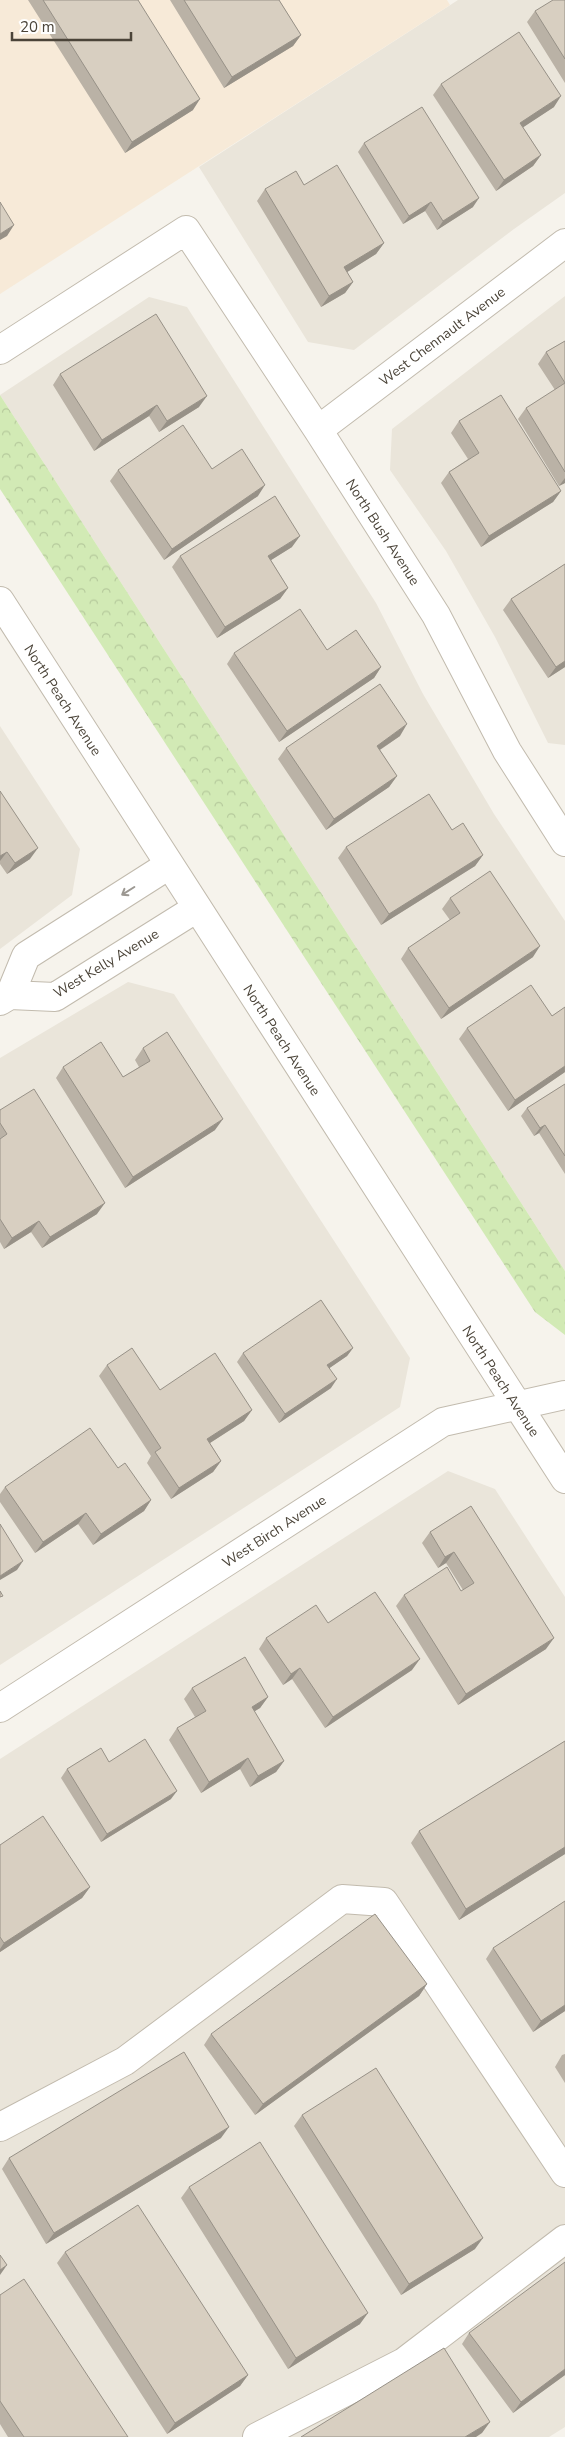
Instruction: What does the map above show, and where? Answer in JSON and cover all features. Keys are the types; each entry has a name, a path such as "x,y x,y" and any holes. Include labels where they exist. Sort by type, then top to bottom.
{"street":[{"name":"North Bush Avenue","path":"0,350 186,230 318,430 436,615 507,751 562,831"},
{"name":"West Chennault Avenue","path":"318,430 565,243"},
{"name":"North Peach Avenue","path":"0,601 565,1479"},
{"name":"West Kelly Avenue","path":"169,865 26,956 5,998 55,997 197,908"},
{"name":"West Birch Avenue","path":"0,1708 443,1422 565,1395"},
{"path":"0,2127 125,2061 342,1899 384,1902 565,2173"},
{"path":"256,2437 404,2362 565,2239"}],"shaded area":[{"path":"0,0 447,0 450,5 0,294"},
{"path":"458,0 565,0 565,193 514,229 354,350 308,342 199,167"},
{"path":"565,296 565,745 548,743 495,637 446,551 390,470 392,429"},
{"path":"149,297 187,307 376,603 423,694 494,814 565,921 565,1271 0,395"},
{"path":"0,726 80,849 72,895 0,949"},
{"path":"128,982 174,994 410,1358 400,1407 0,1665 0,1058"},
{"path":"448,1471 495,1489 565,1597 565,2427 549,2437 0,2437 0,1759"}],"green space":[{"path":"0,395 565,1271 565,1335 535,1312 0,489"}],"building":[{"path":"43,0 138,0 200,99 132,142"},
{"path":"184,0 279,0 301,35 232,77"},
{"path":"553,0 565,0 565,59 535,11"},
{"path":"519,32 561,96 520,123 541,155 504,180 441,84"},
{"path":"422,107 479,198 443,221 431,202 409,216 364,143"},
{"path":"337,165 384,243 344,267 353,282 329,296 265,189 296,171 304,185"},
{"path":"0,202 14,225 0,234"},
{"path":"156,314 207,396 167,421 157,405 102,440 60,374"},
{"path":"565,341 565,383 546,352"},
{"path":"565,383 565,472 526,408"},
{"path":"501,395 561,491 489,536 449,472 479,453 459,421"},
{"path":"183,425 212,469 242,449 265,485 172,549 118,470"},
{"path":"275,496 300,536 268,556 288,588 225,627 180,556"},
{"path":"565,564 565,661 556,667 511,599"},
{"path":"300,609 327,650 356,630 381,667 287,731 234,653"},
{"path":"380,684 407,724 377,746 397,776 334,819 286,748"},
{"path":"0,791 38,848 15,863 7,852 0,856"},
{"path":"429,794 452,830 463,823 483,855 389,914 346,847"},
{"path":"490,871 540,946 449,1008 408,948 460,913 450,898"},
{"path":"531,985 552,1016 565,1007 565,1066 515,1100 467,1028"},
{"path":"167,1032 223,1119 133,1177 63,1067 101,1042 123,1077 150,1061 143,1048"},
{"path":"565,1084 565,1156 545,1125 540,1128 527,1108"},
{"path":"34,1089 105,1203 50,1237 39,1221 12,1238 0,1219 0,1139 7,1134 0,1123 0,1110"},
{"path":"321,1300 353,1348 327,1365 337,1379 285,1414 243,1353"},
{"path":"132,1348 160,1390 215,1353 252,1410 207,1439 221,1461 179,1488 155,1452 161,1448 107,1365"},
{"path":"90,1428 118,1468 125,1463 151,1500 101,1534 86,1513 43,1542 5,1487"},
{"path":"471,1506 554,1638 466,1694 404,1595 447,1567 461,1591 474,1583 454,1552 445,1557 430,1532"},
{"path":"0,1524 23,1561 0,1576"},
{"path":"375,1592 420,1659 333,1717 300,1668 291,1674 266,1638 316,1605 328,1623"},
{"path":"245,1657 268,1697 252,1707 284,1761 258,1776 248,1758 209,1782 177,1728 206,1711 192,1688"},
{"path":"145,1739 177,1791 107,1834 67,1769 101,1748 109,1762"},
{"path":"565,1741 565,1847 466,1909 419,1831"},
{"path":"43,1816 90,1887 4,1943 0,1937 0,1845"},
{"path":"565,1901 565,2005 541,2021 493,1948"},
{"path":"375,1914 427,1984 263,2104 211,2034"},
{"path":"184,2052 229,2127 54,2233 9,2158"},
{"path":"376,2068 483,2238 409,2284 302,2115"},
{"path":"260,2142 368,2313 296,2358 189,2187"},
{"path":"138,2205 248,2375 175,2423 65,2252"},
{"path":"0,2255 7,2265 0,2270"},
{"path":"565,2262 565,2369 521,2402 469,2333"},
{"path":"24,2279 128,2437 24,2437 0,2401 0,2295"},
{"path":"444,2348 490,2422 465,2437 301,2437"}]}
